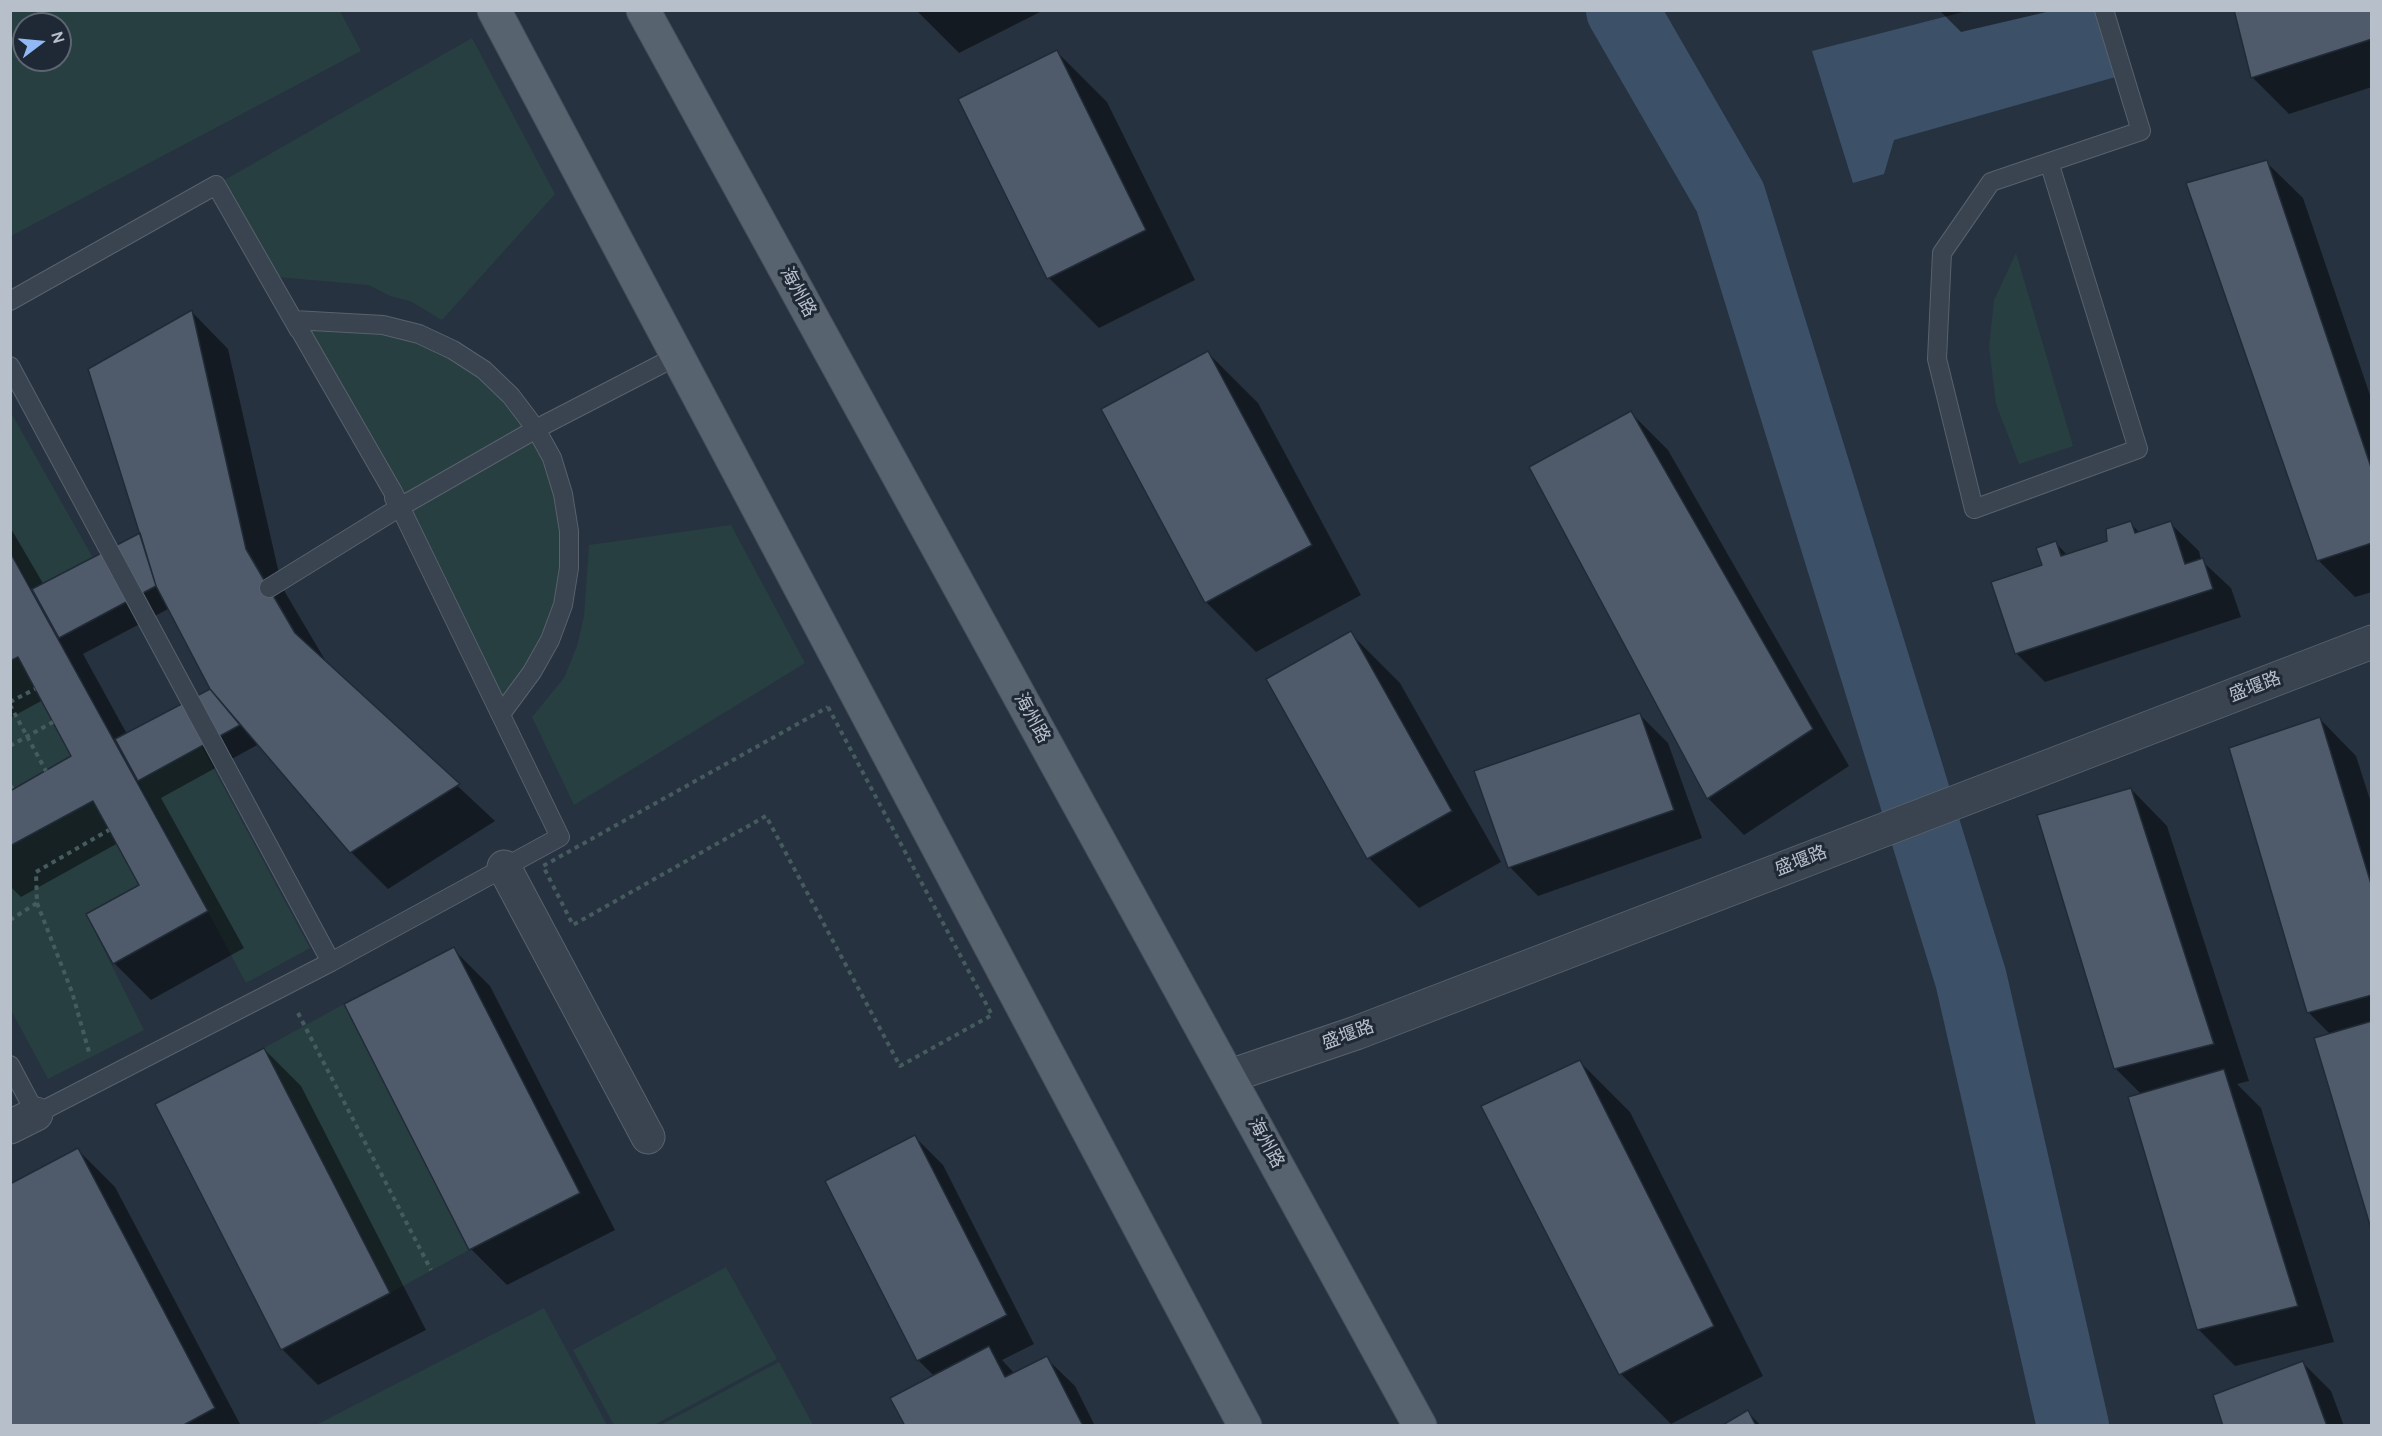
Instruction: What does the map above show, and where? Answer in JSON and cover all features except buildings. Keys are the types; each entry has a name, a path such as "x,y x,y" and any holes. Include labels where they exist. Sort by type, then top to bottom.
{"main road":[{"path":"494,10 1245,1425"},
{"name":"海州路","path":"643,10 1420,1425"}],"street":[{"name":"盛堰路","path":"1230,1076 1356,1033 2372,642"},
{"path":"504,867 648,1137"}],"lane":[{"path":"2049,162 2138,449 1974,509 1937,359 1942,253 1991,182 2049,162 2141,131 2104,10"},
{"path":"10,301 216,185 400,507 501,714 532,672 550,640 563,605 569,568 569,531 563,494 552,458 536,429 511,396 484,370 445,346 419,334 383,325 294,320"},
{"path":"269,588 400,507 536,429 677,356"},
{"path":"10,366 331,962"},
{"path":"10,1065 23,1121 331,962 560,837 400,507"}],"path":[{"path":"35,689 10,703 46,771"},
{"path":"828,707 992,1014 900,1066 766,816 573,925 543,866 828,707"},
{"path":"10,746 53,722"},
{"path":"98,1083 72,992 37,903 36,872 109,830"},
{"path":"10,920 37,903"},
{"path":"283,986 431,1270"}],"green space":[{"path":"11,10 340,11 361,51 11,236"},
{"path":"472,38 555,194 442,320 410,301 390,296 369,285 277,277 216,185"},
{"path":"2016,253 2073,446 2019,464 1996,404 1989,347 1994,300"},
{"path":"294,320 419,334 511,396 563,494 563,605 501,714"},
{"path":"10,411 93,558 32,589 11,552"},
{"path":"731,525 805,663 574,805 532,717 564,678 577,646 584,616 589,545"},
{"path":"18,657 71,756 10,791 10,661"},
{"path":"202,747 310,948 246,983 138,781"},
{"path":"93,801 139,885 86,914 144,1030 48,1079 11,1010 10,846"},
{"path":"344,1004 469,1250 390,1293 264,1048"},
{"path":"726,1267 777,1359 654,1425 614,1425 573,1350"},
{"path":"544,1308 607,1425 316,1425"},
{"path":"779,1362 813,1425 661,1425"}],"water":[{"path":"1967,11 2100,11 2119,76 1894,140 1884,174 1853,183 1812,51"}],"waterway":[{"path":"1622,10 1730,197 1971,979 2073,1426"}]}
